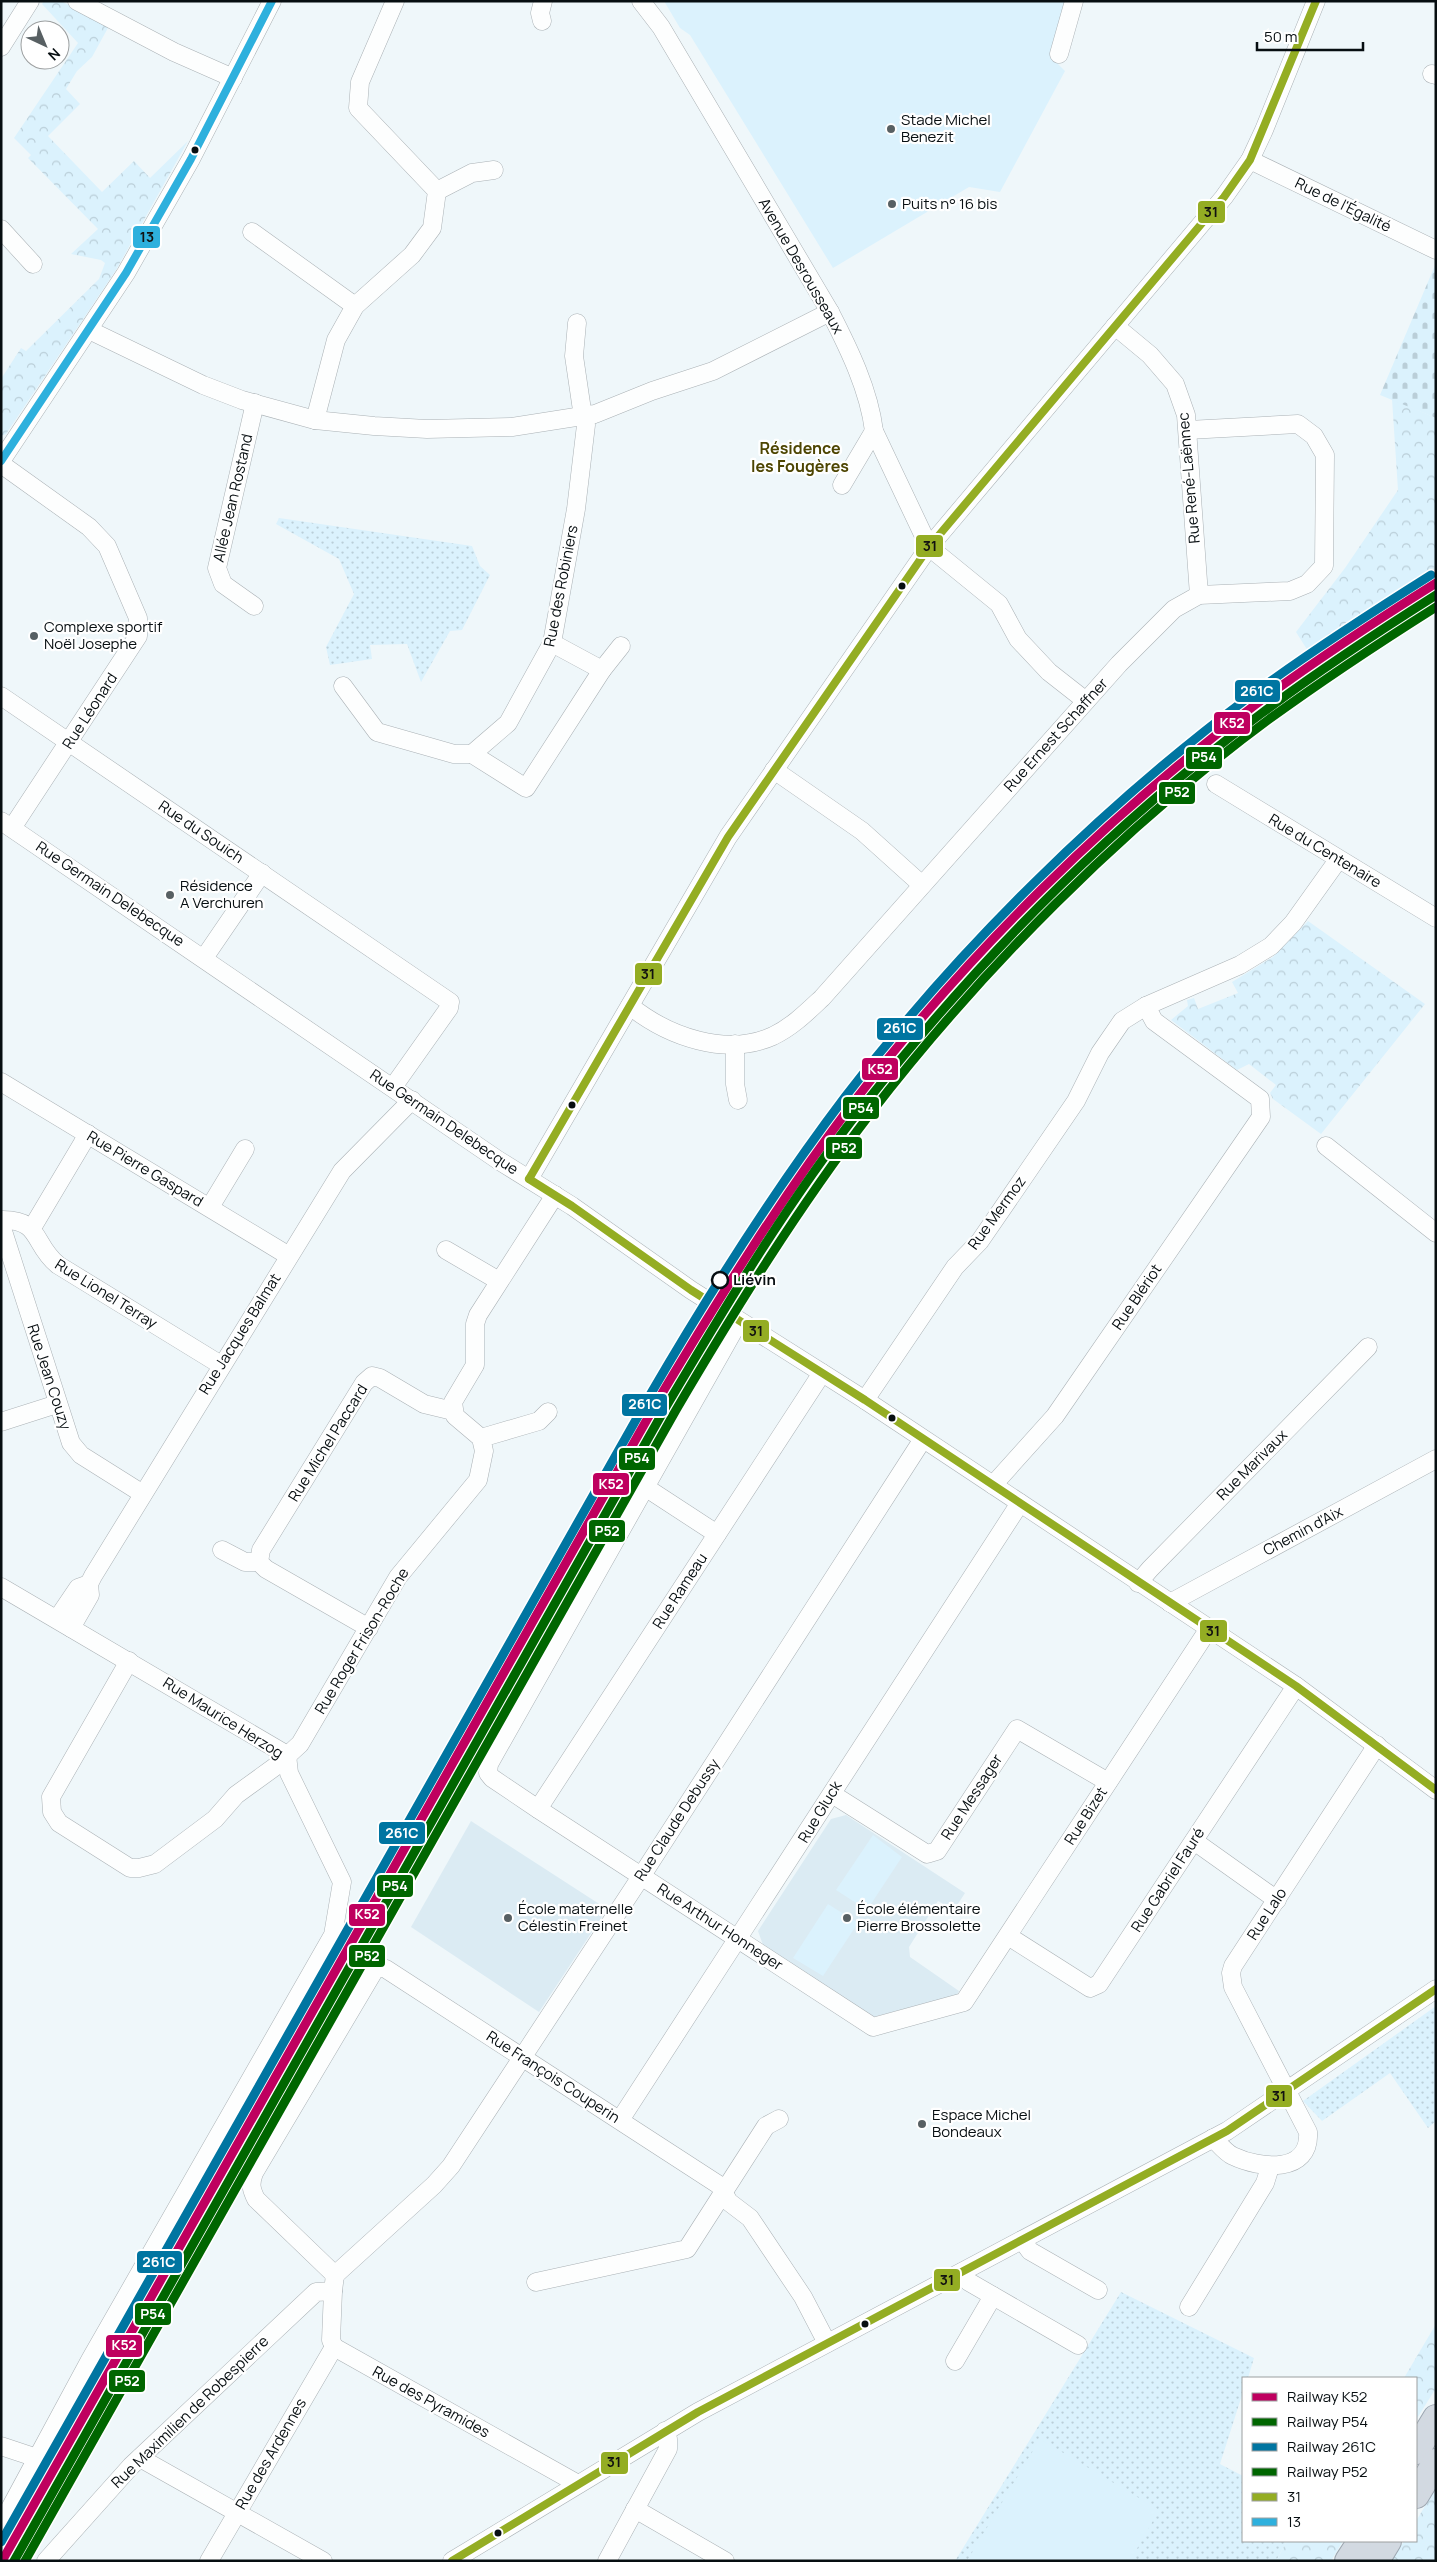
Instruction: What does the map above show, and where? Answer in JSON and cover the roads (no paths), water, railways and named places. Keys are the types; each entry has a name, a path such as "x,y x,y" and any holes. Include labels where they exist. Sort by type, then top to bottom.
{"highway":[{"path":"1417,2449 1436,2418"},
{"path":"1417,2493 1436,2462"},
{"path":"1348,2561 1360,2542"},
{"path":"1376,2561 1387,2542"}],"street":[{"path":"1,47 30,1"},
{"path":"77,1 97,6 190,60 233,78"},
{"path":"2,460 89,330 167,202 272,1"},
{"path":"395,1 360,82 358,108 438,191"},
{"path":"542,21 540,13 543,1"},
{"name":"Avenue Desrousseaux","path":"641,1 661,27 830,312 852,356 872,418 874,432 929,547"},
{"path":"1059,54 1074,1"},
{"path":"529,1179 707,870 929,547 1224,197 1250,160 1316,1"},
{"name":"Rue de l'Égalité","path":"1250,160 1436,250"},
{"path":"438,191 472,173 494,170"},
{"path":"314,420 336,340 355,306 412,255 432,228 438,191"},
{"path":"1,229 33,264"},
{"path":"252,232 355,306"},
{"path":"89,330 203,385 255,403 314,420 428,429 512,427 583,417 713,371 830,312"},
{"name":"Rue des Robiniers","path":"472,754 508,723 552,643 577,501 586,425 583,417 574,356 577,323"},
{"name":"Rue René-Laënnec","path":"1115,326 1150,356 1175,384 1186,415 1199,595"},
{"name":"Allée Jean Rostand","path":"254,606 223,584 217,568 255,403"},
{"path":"1188,430 1298,424 1314,436 1325,455 1324,566 1308,584 1290,591 1199,595"},
{"path":"842,485 874,432"},
{"name":"Rue Léonard","path":"2,460 89,527 107,546 138,618 138,636 70,742 7,824"},
{"path":"929,547 999,604 1018,639 1050,672 1086,701"},
{"name":"Rue Ernest Schaffner","path":"630,1006 650,1022 687,1038 711,1043 755,1043 775,1035 800,1020 822,998 1086,701 1174,609 1199,595"},
{"path":"552,643 602,670"},
{"path":"343,686 378,732 454,754 472,754 526,788 602,670 621,646"},
{"name":"Rue du Souich","path":"1,696 450,1002 448,1008 393,1087"},
{"path":"774,770 862,832 922,885"},
{"name":"Rue du Centenaire","path":"1216,784 1436,918"},
{"name":"Rue Germain Delebecque","path":"7,824 412,1100 555,1195 640,1256 739,1322 865,1400 1208,1630 1296,1686 1436,1790"},
{"path":"1146,1006 1240,966 1270,946 1293,923 1338,860"},
{"path":"204,958 262,874"},
{"name":"Rue Mermoz","path":"865,1400 955,1267 980,1241 1076,1101 1100,1053 1122,1021 1146,1006"},
{"name":"Rue Blériot","path":"993,1485 1049,1423 1067,1399 1261,1117 1260,1098 1154,1021 1146,1006"},
{"path":"735,1044 735,1084 738,1100"},
{"name":"Rue Pierre Gaspard","path":"1,1082 210,1206 289,1256"},
{"name":"Rue Jacques Balmat","path":"64,1623 90,1595 89,1584 221,1365 342,1171 412,1100"},
{"path":"1,1220 19,1220 32,1228 88,1134"},
{"path":"1326,1146 1436,1233"},
{"path":"210,1206 245,1149"},
{"path":"548,1412 539,1421 481,1438 455,1416 453,1402 475,1365 474,1324 555,1195"},
{"name":"Rue Jean Couzy","path":"1,1225 57,1404 75,1450 143,1494"},
{"name":"Rue Lionel Terray","path":"32,1228 47,1256 58,1265 221,1365"},
{"path":"446,1250 499,1282"},
{"path":"717,1534 645,1487 739,1322"},
{"name":"Rue Marivaux","path":"1138,1583 1368,1347"},
{"name":"Rue Rameau","path":"538,1809 822,1373"},
{"name":"Rue Michel Paccard","path":"259,1562 261,1550 364,1383 372,1376 380,1378 424,1404 453,1411"},
{"path":"1,1422 57,1404"},
{"name":"Rue Roger Frison-Roche","path":"129,1661 51,1797 50,1805 59,1823 130,1868 139,1868 154,1864 215,1819 236,1795 276,1766 300,1744 398,1577 478,1480 484,1451 481,1438"},
{"name":"Rue Claude Debussy","path":"334,2283 444,2175 641,1876 923,1439"},
{"name":"Chemin d'Aix","path":"1170,1603 1436,1459"},
{"name":"Rue Arthur Honneger","path":"645,1487 488,1764 488,1773 538,1809 874,2027 964,2002"},
{"name":"Rue Gluck","path":"620,2120 739,1940 846,1770 1020,1503"},
{"path":"222,1550 245,1562 259,1562 266,1569 369,1628"},
{"name":"Rue Maurice Herzog","path":"1,1587 287,1754 289,1773 342,1882 333,1935 90,2360 1,2525"},
{"name":"Rue Bizet","path":"964,2002 1208,1630"},
{"name":"Rue Gabriel Fauré","path":"1008,1936 1090,1988 1100,1984 1296,1686"},
{"name":"Rue Messager","path":"832,1794 927,1854 938,1851 1017,1729 1108,1782"},
{"name":"Rue Lalo","path":"1270,2167 1286,2164 1301,2155 1309,2144 1308,2132 1231,1981 1233,1966 1377,1745"},
{"path":"1194,1841 1277,1900"},
{"name":"Rue François Couperin","path":"334,2283 256,2199 251,2190 251,2182 254,2173 377,1966 386,1969 719,2185 733,2206 750,2218 803,2297 827,2343"},
{"path":"452,2561 665,2431 1214,2138 1287,2092 1436,1989"},
{"path":"536,2282 682,2252 694,2240 766,2126 779,2119"},
{"path":"1189,2307 1265,2183 1270,2167 1231,2156 1214,2138"},
{"path":"1022,2240 1030,2251 1098,2290"},
{"path":"962,2272 970,2282 1078,2345"},
{"path":"334,2283 331,2340 334,2347"},
{"name":"Rue Maximilien de Robespierre","path":"46,2561 140,2458 316,2292 334,2283"},
{"path":"955,2361 993,2296"},
{"name":"Rue des Pyramides","path":"334,2347 578,2484"},
{"name":"Rue des Ardennes","path":"209,2561 334,2347"},
{"path":"607,2561 668,2449 668,2439 665,2431"},
{"path":"1,2446 37,2458"},
{"path":"140,2458 323,2561"},
{"path":"635,2509 725,2561"}],"rail line":[{"name":"261C","path":"1,2542 650,1395 743,1243 818,1133 888,1042 935,988 983,935 1086,833 1140,785 1249,697 1316,649 1431,575"},
{"name":"K52","path":"2,2561 658,1400 751,1249 826,1139 896,1048 942,995 990,942 1092,841 1146,793 1255,705 1344,642 1436,583"},
{"name":"P54","path":"14,2561 667,1405 760,1252 836,1142 907,1052 953,999 1049,896 1100,848 1153,801 1262,713 1348,652 1436,595"},
{"name":"P52","path":"25,2561 676,1410 768,1259 843,1150 913,1060 958,1007 1006,955 1107,854 1214,762 1268,720 1351,662 1436,607"}],"place":[{"name":"Stade Michel Benezit","path":"891,129"},
{"name":"Puits n° 16 bis","path":"892,204"},
{"name":"Complexe sportif Noël Josephe","path":"34,636"},
{"name":"Résidence A Verchuren","path":"170,895"},
{"name":"Liévin","path":"720,1280"},
{"name":"École maternelle Célestin Freinet","path":"508,1918"},
{"name":"École élémentaire Pierre Brossolette","path":"847,1918"},
{"name":"Espace Michel Bondeaux","path":"922,2124"}],"district":[{"name":"Résidence les Fougères","path":"800,457"}]}
